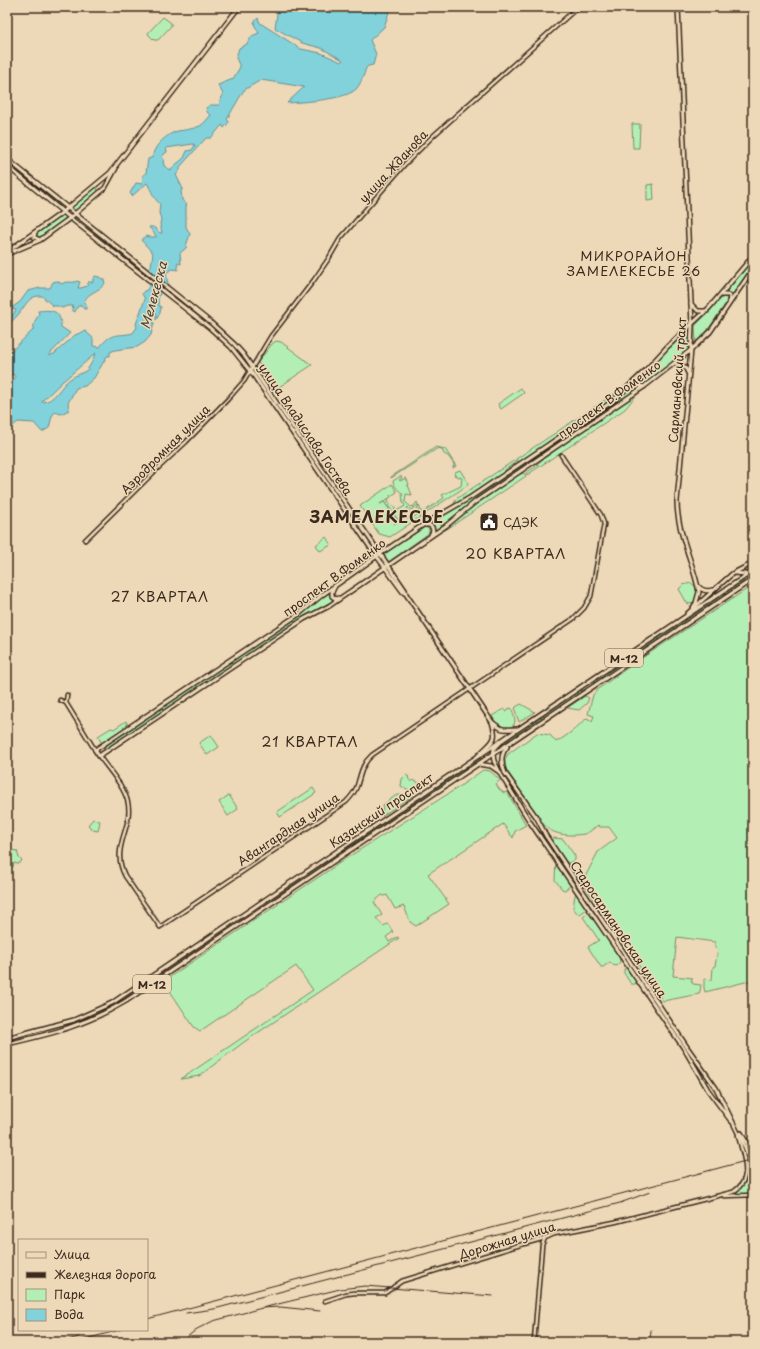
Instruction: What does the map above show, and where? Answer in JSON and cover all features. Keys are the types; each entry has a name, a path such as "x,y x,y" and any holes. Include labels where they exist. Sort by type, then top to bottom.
{"main road":[{"path":"7,253 63,212 110,173 239,7"},
{"name":"Сармановский тракт","path":"678,7 692,325 691,350 677,495 677,512 683,539 697,584 698,598 692,609"},
{"name":"улица Владислава Гостева","path":"7,159 210,322 234,344 252,366 492,722"},
{"path":"7,253 40,240 75,214 99,194 107,185 118,162"},
{"name":"улица Владислава Гостева","path":"7,166 136,271 210,328 231,347 250,371 377,556 386,566"},
{"path":"94,187 97,186 100,188 99,194"},
{"path":"36,231 34,236 40,240"},
{"name":"проспект В.Фоменко","path":"95,750 299,614 336,585 423,525 471,497 614,401 639,377 666,347 706,311 753,256"},
{"name":"проспект В.Фоменко","path":"99,756 298,623 329,606 447,525 475,502 645,386 691,350 710,332 753,269"},
{"path":"720,296 726,294 728,295 730,298 729,303"},
{"path":"691,304 698,311 706,311"},
{"path":"674,363 682,364 688,373"},
{"path":"639,377 637,384 640,386 645,386"},
{"path":"423,525 429,525 432,527 433,531 430,536"},
{"path":"678,622 732,574 753,563"},
{"name":"Казанский проспект","path":"7,1038 74,1020 101,1009 127,993 753,571"},
{"path":"732,574 738,573 746,576 747,580 739,588"},
{"name":"Казанский проспект","path":"7,1044 74,1027 115,1008 753,579"},
{"path":"697,584 702,590 708,592 716,587"},
{"path":"336,585 332,592 332,596 336,599 341,597"},
{"path":"492,722 499,728 505,730 518,729"},
{"path":"477,757 494,739 495,732 492,722"},
{"path":"493,755 494,749 503,740"},
{"name":"Старосармановская улица","path":"513,741 502,753 502,767 520,796 537,818 546,836 716,1088 736,1126 745,1147 753,1173"},
{"path":"95,750 99,756"},
{"name":"Старосармановская улица","path":"493,755 494,761 501,775 530,822 685,1050 708,1090 736,1126"},
{"path":"478,764 491,766 501,775"},
{"path":"530,822 532,818 537,818"},
{"path":"321,862 320,866 325,867"},
{"path":"708,1090 713,1092 716,1088"},
{"path":"736,1126 753,1154"}],"street":[{"name":"улица Жданова","path":"252,366 271,336 297,304 329,258 340,239 401,168 433,136 578,7"},
{"name":"Аэродромная улица","path":"85,540 228,399 244,381 252,366"},
{"name":"Авангардная улица","path":"99,756 124,793 128,805 128,814 119,858 122,869 125,876 160,927 346,802 357,787 363,766 370,756 576,617 584,608 591,596 604,530 604,522 601,515 561,455"},
{"path":"66,703 67,695"},
{"path":"60,700 66,703 95,750"},
{"path":"722,1196 733,1192 738,1188 743,1182 746,1174 746,1167 736,1126"},
{"path":"722,1196 753,1195"},
{"name":"Дорожная улица","path":"325,1301 346,1294 385,1293 402,1281 554,1234 614,1222 722,1196"},
{"path":"534,1342 542,1245 545,1238"}],"green space":[{"path":"163,17 171,23 171,26 158,40 154,40 148,33"},
{"path":"632,124 640,124 639,148 633,148"},
{"path":"7,162 64,209 63,210 7,164"},
{"path":"653,184 654,200 647,201 647,185"},
{"path":"97,187 98,192 74,213 70,208"},
{"path":"63,214 67,218 40,238 36,235 37,233"},
{"path":"74,217 138,268 137,269 72,218"},
{"path":"753,259 753,266 731,296 726,292"},
{"path":"724,296 727,297 726,303 705,334 696,343 695,326"},
{"path":"690,330 688,350 644,386 640,385 640,379 669,348"},
{"path":"276,341 281,342 312,365 276,389 258,362"},
{"path":"635,384 640,389 468,505 441,527 434,531 429,524 471,499 609,407"},
{"path":"626,386 614,398 526,459 518,462 516,459"},
{"path":"521,388 524,393 501,409 498,404"},
{"path":"638,393 625,409 527,475 526,473 538,465 537,464 543,459"},
{"path":"436,447 445,449 456,466 453,468 454,464 448,456 444,454 442,449 438,448 391,478 391,477"},
{"path":"515,460 516,462 505,470 500,476 453,506 456,499"},
{"path":"460,470 468,485 390,537 379,534 360,506 392,484 397,492 391,496 390,495 391,497 380,504 384,502 397,520 394,524 404,517 407,519 414,517 419,513 417,508 419,506 422,513 444,498 442,495 461,486 462,478 454,475 455,472"},
{"path":"524,473 526,476 443,531 479,502 518,475"},
{"path":"401,476 402,478 399,480 400,481 406,478 412,495 406,494 405,502 411,507 417,502 418,505 411,510 408,507 409,512 398,520 385,501 388,499 389,503 395,507 395,512 405,506 402,493 396,488 393,481"},
{"path":"425,527 429,529 429,533 387,563 382,555"},
{"path":"326,537 331,545 320,551 316,545"},
{"path":"744,581 742,584 593,684 592,683"},
{"path":"691,583 695,586 697,593 694,602 689,604 679,589 683,585"},
{"path":"753,585 753,980 705,992 704,979 712,980 713,967 715,966 718,949 715,948 715,942 677,937 673,976 693,978 691,980 693,984 701,985 700,991 699,994 663,1001 584,885 585,877 598,852 617,838 609,827 600,827 598,825 588,833 579,835 553,832 545,826 505,768 505,759 508,754 537,733 550,735 556,742 569,734 587,718 592,721 594,716 588,714 593,695 598,689 633,664"},
{"path":"330,593 334,600 304,617 232,665 231,662 302,614 321,597"},
{"path":"229,663 231,666 106,750 104,747"},
{"path":"582,689 582,691 497,749 498,747"},
{"path":"585,696 589,698 587,703 579,710 567,708"},
{"path":"521,704 535,712 519,722 515,710 516,707"},
{"path":"511,708 515,721 514,725 507,729 498,726 492,716 504,709 507,712 508,709"},
{"path":"126,721 128,726 102,744 98,736 111,728 114,729"},
{"path":"211,735 219,747 207,755 199,743"},
{"path":"480,758 481,759 322,866 322,865"},
{"path":"483,770 490,771 500,780 496,784 504,793 507,792 526,825 515,831 513,838 503,824 428,874 449,904 416,926 410,922 404,906 395,909 387,895 382,895 374,902 382,915 376,918 383,926 388,924 393,932 386,937 389,942 397,937 399,938 244,1042 199,1076 181,1079 313,990 296,966 200,1031 194,1027 168,988 169,979 171,976 350,856 459,787"},
{"path":"406,775 409,777 408,778 411,782 413,780 423,786 414,792 402,787 402,779"},
{"path":"313,788 316,793 280,817 277,812"},
{"path":"229,795 238,809 228,816 219,802"},
{"path":"395,796 412,796 382,816 383,805"},
{"path":"93,819 100,821 98,831 93,830 88,825"},
{"path":"553,838 563,839 575,856 575,860 569,863 566,862 551,841"},
{"path":"7,846 10,850 17,851 19,858 22,861 18,864 14,863 13,867 7,869"},
{"path":"556,861 571,885 565,890 562,889 555,880"},
{"path":"577,893 587,909 580,914 578,914 573,908 575,895"},
{"path":"590,913 619,955 620,962 616,966 610,962 601,967 588,947 599,940 583,917"},
{"path":"627,967 638,982 635,984 631,984 624,973 624,969"},
{"path":"748,1162 753,1186 753,1195 735,1195 745,1181 747,1173 745,1163"}],"water":[{"name":"Мелекеска","path":"278,7 390,7 384,27 370,40 376,54 373,65 366,68 360,84 352,92 324,100 287,103 304,87 261,80 244,90 227,119 229,122 224,128 222,125 211,138 206,138 180,167 180,170 176,175 183,189 181,190 182,200 187,205 186,227 190,234 186,248 180,253 181,264 177,263 178,270 172,269 166,273 169,289 162,289 160,293 158,301 159,306 161,307 160,313 156,320 156,312 154,312 151,316 154,323 151,335 145,342 137,347 110,352 110,356 107,356 94,378 85,386 76,388 68,403 69,410 61,414 55,412 52,416 49,428 42,432 34,423 18,422 7,430 7,385 14,380 15,376 13,374 7,378 7,355 33,330 35,321 39,314 38,311 48,310 58,314 60,317 61,327 70,333 48,356 54,354 75,335 85,331 93,338 93,346 100,347 111,337 133,333 137,327 136,324 145,299 142,294 147,290 153,277 146,273 151,266 153,253 141,240 146,236 156,237 149,227 154,227 162,233 159,213 160,204 154,197 147,183 132,196 130,193 136,183 142,184 143,175 146,173 148,159 153,157 155,149 161,141 174,132 192,129 201,125 211,115 207,112 206,108 210,105 219,105 223,94 218,85 233,79 240,67 236,58 239,48 247,44 252,36 259,33 254,22 258,18 260,23 301,49 321,53 341,62 343,60 321,48 302,43 275,28","holes":["193,144 195,145 192,150 187,151 184,158 171,170 164,166 163,161 165,161 162,157 167,152 166,148","96,353 87,370 74,376 66,382 54,397 42,402 63,381"]},
{"path":"95,276 104,280 105,283 103,286 87,296 85,299 84,303 86,304 86,309 84,309 81,305 77,307 75,312 72,310 73,306 62,308 53,306 42,296 37,296 33,297 27,302 8,325 16,310 10,309 20,302 28,291 40,288 50,288 53,282 57,281 62,284 65,282 77,281 80,282 78,288 81,288 87,286 88,282 93,282 93,278"}],"tram line":[{"path":"7,13 11,7"}],"railway":[{"path":"148,1319 753,1159"},
{"path":"186,1313 214,1309 620,1203 650,1192"},
{"path":"262,1308 340,1289 365,1286 493,1296"},
{"path":"181,1342 197,1329 213,1321 262,1308 280,1307 320,1311"},
{"path":"650,1342 651,1330"},
{"path":"74,1342 116,1331"},
{"path":"60,1342 79,1337"}],"place":[{"name":"СДЭК","path":"489,522"}],"district":[{"name":"МИКРОРАЙОН ЗАМЕЛЕКЕСЬЕ 26","path":"634,262"},
{"name":"ЗАМЕЛЕКЕСЬЕ","path":"377,516"},
{"name":"20 КВАРТАЛ","path":"516,553"},
{"name":"27 КВАРТАЛ","path":"160,596"},
{"name":"21 КВАРТАЛ","path":"310,741"}]}
